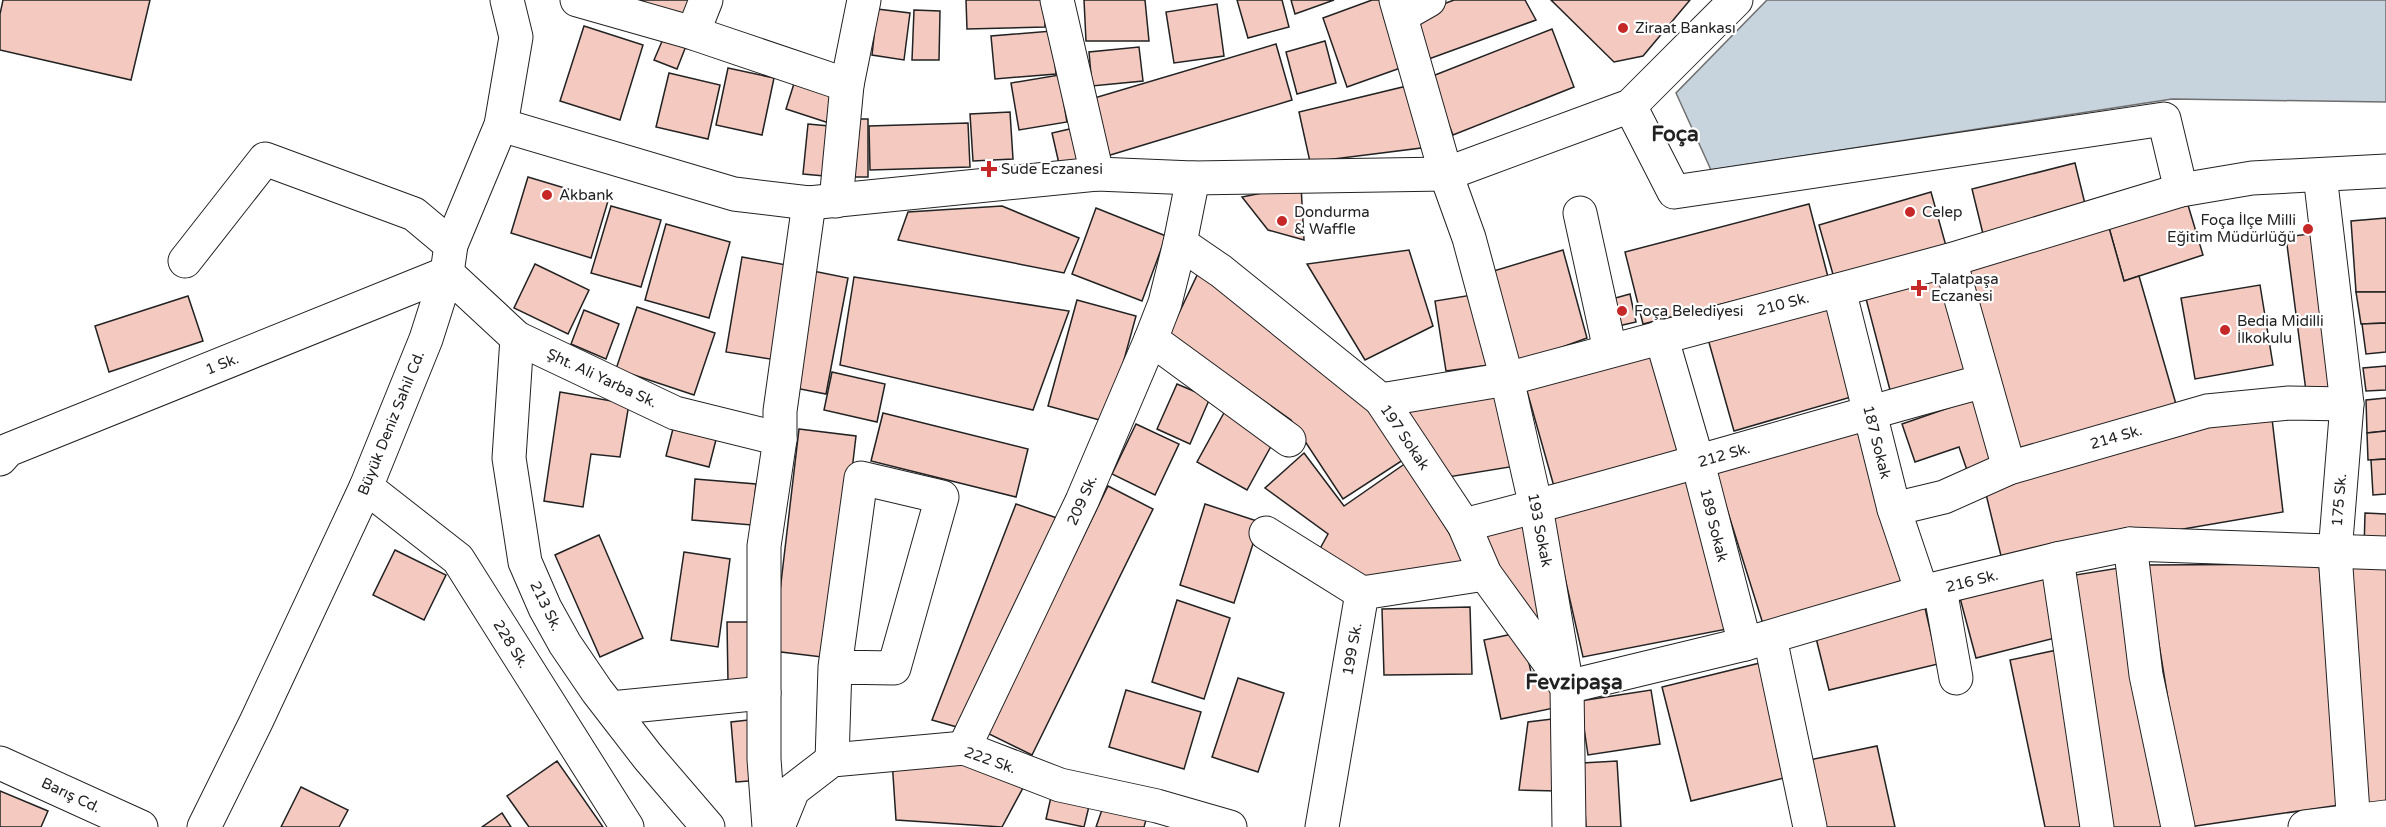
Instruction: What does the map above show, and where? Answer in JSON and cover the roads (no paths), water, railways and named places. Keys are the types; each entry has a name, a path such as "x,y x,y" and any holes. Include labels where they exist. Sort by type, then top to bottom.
{"street":[{"name":"Büyük Deniz Sahil Cd.","path":"204,827 366,487 426,339 449,259 501,125 516,37 507,0"},
{"path":"577,0 693,33 847,85"},
{"path":"693,33 706,0"},
{"path":"769,827 764,759 764,546 780,438 780,411 864,0"},
{"path":"1058,0 1097,174"},
{"path":"1398,8 1429,0"},
{"path":"501,125 734,194 823,202 1097,174 1193,178 1446,174 1630,106 1736,0"},
{"name":"193 Sokak","path":"1398,8 1446,174 1469,238 1507,379 1536,507 1568,687 1569,827"},
{"path":"1630,106 1674,192 2164,118 2181,190"},
{"name":"Şht. Ali Yarba Sk.","path":"185,261 265,159 414,214 449,259 517,338 675,412 780,438"},
{"name":"210 Sk.","path":"1380,400 1507,379 1950,260 2181,190 2252,178 2386,171"},
{"name":"175 Sk.","path":"2320,175 2347,404 2335,553 2354,823"},
{"name":"209 Sk.","path":"964,748 1082,501 1151,339 1165,303 1193,178"},
{"path":"1580,213 1610,350"},
{"name":"197 Sokak","path":"1180,243 1221,271 1380,400 1464,525 1485,574 1568,687"},
{"name":"1 Sk.","path":"2,451 449,259"},
{"path":"1950,260 2009,468"},
{"name":"187 Sokak","path":"1839,290 1894,509 1931,591 1956,678"},
{"name":"189 Sokak","path":"1661,336 1698,462 1757,641 1810,827"},
{"name":"213 Sk.","path":"517,338 508,458 525,562 545,608 565,644 648,757 708,827"},
{"path":"1151,339 1289,440"},
{"name":"212 Sk.","path":"1464,525 1536,507 1870,411 1984,381"},
{"name":"214 Sk.","path":"1894,509 1944,498 2009,468 2206,411 2289,403 2347,404"},
{"path":"778,827 793,790 832,760 836,667 861,478 942,497 894,668 836,667"},
{"name":"228 Sk.","path":"366,487 458,559 627,827"},
{"path":"1266,533 1362,593 1485,574"},
{"path":"2130,544 2146,675 2178,827"},
{"name":"216 Sk.","path":"1568,687 1757,641 1931,591 2057,559 2130,544 2386,553"},
{"path":"2057,559 2097,827"},
{"name":"199 Sk.","path":"1322,827 1362,593"},
{"path":"611,708 764,693"},
{"name":"222 Sk.","path":"832,760 964,748 1060,785 1157,806 1230,827"},
{"name":"Barış Cd.","path":"0,763 141,827"},
{"path":"2305,827 2354,823 2386,817"}],"place":[{"name":"Ziraat Bankası","path":"1623,28"},
{"name":"Sude Eczanesi","path":"989,169"},
{"name":"Akbank","path":"547,195"},
{"name":"Celep","path":"1910,212"},
{"name":"Dondurma & Waffle","path":"1282,221"},
{"name":"Foça İlçe Milli Eğitim Müdürlüğü","path":"2308,229"},
{"name":"Talatpaşa Eczanesi","path":"1919,288"},
{"name":"Foça Belediyesi","path":"1622,311"},
{"name":"Bedia Midilli İlkokulu","path":"2225,330"}],"district":[{"name":"Foça","path":"1675,134"},
{"name":"Fevzipaşa","path":"1574,682"}]}
